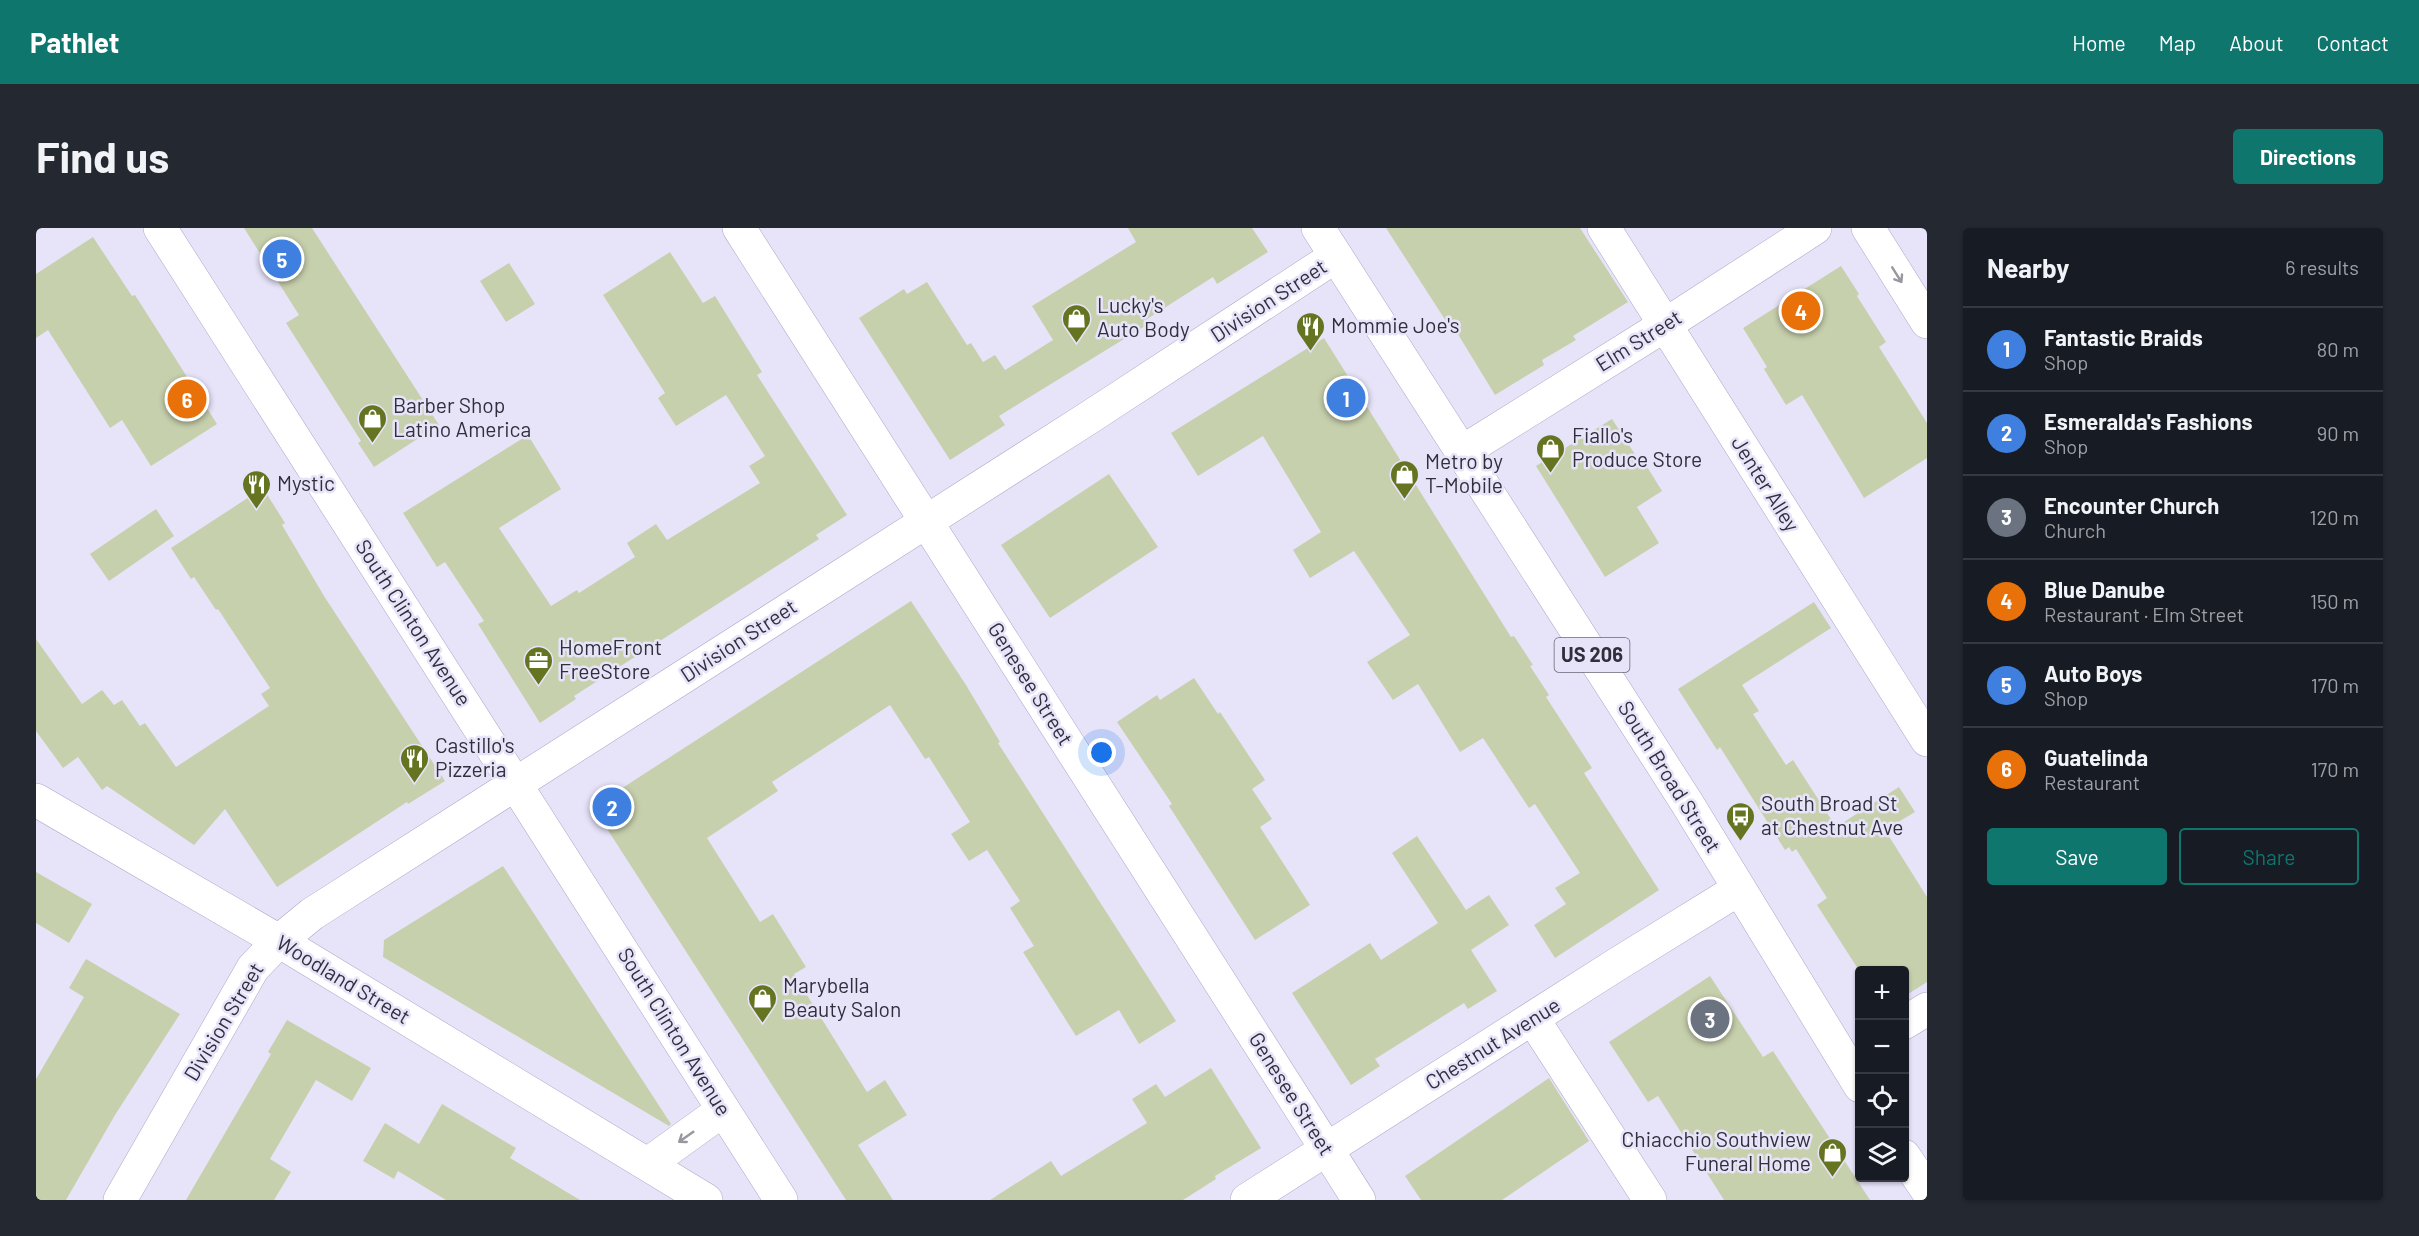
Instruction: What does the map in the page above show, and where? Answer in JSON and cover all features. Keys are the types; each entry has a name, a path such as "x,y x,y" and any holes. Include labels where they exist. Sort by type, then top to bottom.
{"street":[{"name":"South Clinton Avenue","path":"160,228 781,1200"},
{"name":"Genesee Street","path":"740,228 1359,1200"},
{"name":"South Broad Street","path":"1318,228 1854,1066"},
{"name":"Jenter Alley","path":"1604,228 1927,740"},
{"name":"Elm Street","path":"1462,452 1815,228"},
{"path":"1868,228 1927,322"},
{"name":"Division Street","path":"120,1200 253,968 279,941 312,914 517,785 1336,256"},
{"name":"Woodland Street","path":"36,800 279,941 706,1200"},
{"name":"Chestnut Avenue","path":"1247,1200 1739,889"},
{"path":"1909,1020 1927,1009"},
{"path":"1533,1019 1650,1200"},
{"path":"648,1164 723,1110"},
{"path":"1909,1162 1927,1191"}],"building":[{"path":"244,228 312,228 439,425 374,467 358,443 361,441 286,323 299,315"},
{"path":"1128,228 1252,228 1268,252 1217,284 1213,277 1147,319 1150,323 999,416 1005,425 950,460 859,318 904,289 907,294 927,282 967,345 971,343 983,362 995,355 1005,370 1053,340 1032,306 1136,242"},
{"path":"1386,228 1580,228 1628,302 1573,336 1576,340 1542,360 1544,365 1495,395 1456,331 1453,332"},
{"path":"93,237 132,296 135,295 217,424 151,466 122,420 110,428 48,330 36,338 36,274"},
{"path":"670,252 703,303 715,296 762,372 757,375 847,515 816,535 819,539 574,696 576,699 540,723 478,624 484,621 445,562 437,567 403,513 528,435 561,489 499,528 551,606 577,590 579,593 635,557 627,543 656,524 667,540 760,483 749,466 765,456 726,395 676,426 658,398 665,393 603,295"},
{"path":"509,263 535,304 506,322 480,281"},
{"path":"1841,266 1886,342 1879,347 1927,423 1927,458 1864,498 1802,395 1786,405 1764,369 1767,367 1743,328"},
{"path":"1324,338 1511,637 1514,636 1533,665 1530,666 1549,695 1546,697 1592,768 1584,773 1659,890 1555,958 1534,925 1566,904 1555,888 1580,873 1535,804 1529,808 1483,738 1460,752 1418,684 1393,700 1367,662 1410,635 1354,551 1310,578 1293,550 1321,532 1263,436 1198,476 1171,433"},
{"path":"1612,419 1638,459 1641,457 1662,491 1637,507 1659,543 1605,577 1536,466"},
{"path":"1109,474 1158,547 1050,618 1001,545"},
{"path":"263,488 285,523 282,525 324,596 445,781 408,804 407,802 277,887 225,809 194,845 107,786 102,790 78,757 63,768 36,731 36,639 82,704 102,690 114,705 122,700 140,726 145,723 176,767 269,706 261,694 270,688 218,609 216,610 194,577 191,579 171,548"},
{"path":"156,509 174,536 109,581 90,554"},
{"path":"911,601 966,685 1000,742 998,743 1176,1021 1139,1044 1119,1010 1076,1036 1023,952 1034,946 1010,908 1020,901 987,850 969,861 951,834 970,822 929,757 925,759 890,705 772,782 778,791 707,838 760,922 773,914 806,967 794,974 867,1092 885,1080 907,1115 858,1145 893,1200 846,1200 593,807"},
{"path":"1814,602 1831,628 1742,685 1759,711 1753,714 1786,765 1793,760 1836,827 1899,787 1915,812 1885,830 1927,897 1927,982 1909,993 1909,966 1856,966 1817,905 1827,898 1796,849 1792,852 1789,847 1785,850 1720,747 1717,750 1678,689"},
{"path":"1194,678 1218,714 1220,712 1265,780 1252,789 1272,819 1260,827 1310,905 1255,940 1169,806 1172,804 1117,722 1157,695 1160,700"},
{"path":"1417,836 1466,910 1489,895 1509,925 1471,950 1497,991 1468,1009 1464,1003 1375,1059 1380,1066 1351,1085 1292,993 1370,943 1381,960 1438,923 1392,853"},
{"path":"503,866 671,1124 669,1126 383,957 384,940"},
{"path":"36,872 92,904 69,943 36,923"},
{"path":"86,959 180,1014 115,1115 66,1200 36,1200 36,1079 84,997 69,988"},
{"path":"1710,976 1763,1057 1773,1051 1855,1177 1855,1182 1858,1182 1870,1200 1724,1200 1658,1096 1648,1102 1609,1042"},
{"path":"287,1020 371,1068 352,1101 316,1080 270,1159 291,1172 274,1200 186,1200 271,1054 268,1052"},
{"path":"1211,1068 1261,1148 1215,1176 1216,1179 1183,1200 990,1200 1051,1161 1061,1176 1147,1123 1132,1099 1156,1084 1165,1097"},
{"path":"1549,1078 1589,1141 1502,1200 1421,1200 1405,1176"},
{"path":"442,1104 516,1148 510,1158 580,1200 446,1200 398,1171 394,1179 363,1161 385,1123 419,1144"}],"place":[{"name":"Auto Boys","path":"282,259"},
{"name":"Blue Danube","path":"1801,311"},
{"name":"Lucky's Auto Body","path":"1076,344"},
{"name":"Mommie Joe's","path":"1310,352"},
{"name":"Fantastic Braids","path":"1346,398"},
{"name":"Guatelinda","path":"187,399"},
{"name":"Barber Shop Latino America","path":"372,444"},
{"name":"Fiallo's Produce Store","path":"1551,474"},
{"name":"Metro by T-Mobile","path":"1404,500"},
{"name":"Mystic","path":"256,510"},
{"name":"HomeFront FreeStore","path":"538,686"},
{"name":"Castillo's Pizzeria","path":"414,784"},
{"name":"Esmeralda's Fashions","path":"612,807"},
{"name":"South Broad St at Chestnut Ave","path":"1740,842"},
{"name":"Encounter Church","path":"1710,1019"},
{"name":"Marybella Beauty Salon","path":"762,1024"},
{"name":"Chiacchio Southview Funeral Home","path":"1832,1178"}]}
